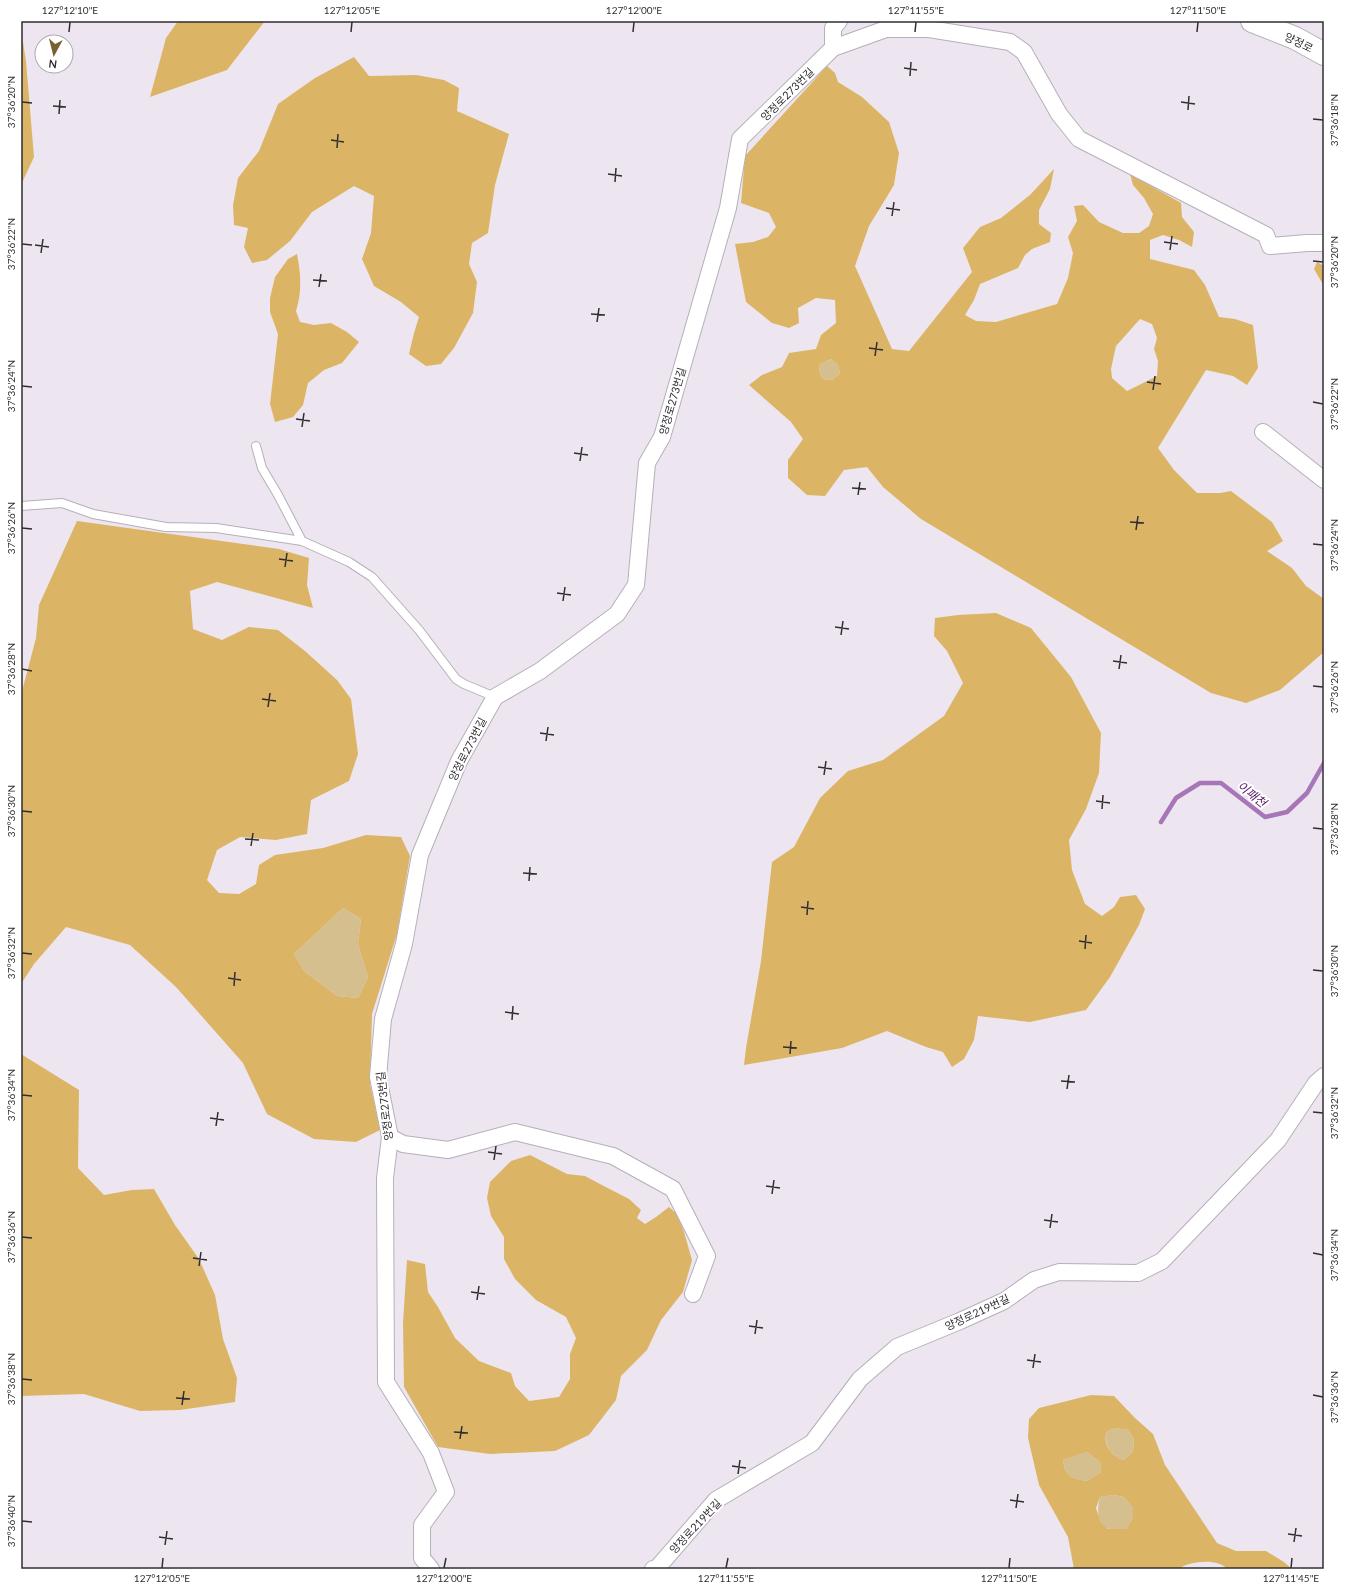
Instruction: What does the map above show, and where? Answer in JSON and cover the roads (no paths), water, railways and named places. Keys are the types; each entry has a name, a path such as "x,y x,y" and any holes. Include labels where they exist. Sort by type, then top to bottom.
{"main road":[{"name":"양정로","path":"1252,21 1295,38 1324,54"}],"street":[{"path":"839,21 833,28 833,48 886,30 929,29 1010,42 1024,52 1059,114 1079,139 1266,235 1270,246 1307,242 1324,243"},
{"name":"양정로273번길","path":"431,1569 422,1558 422,1525 446,1492 432,1453 386,1382 385,1178 390,1137 378,1077 383,1019 404,944 420,855 459,761 495,697 540,671 617,614 636,585 647,463 662,437 728,208 740,140 833,48"},
{"path":"1263,432 1324,480"},
{"name":"양정로219번길","path":"653,1569 658,1567 716,1500 812,1443 860,1379 897,1347 1004,1301 1034,1280 1058,1272 1138,1274 1162,1261 1278,1140 1316,1083 1324,1076"},
{"path":"390,1137 403,1144 448,1150 515,1132 613,1156 672,1188 707,1256 693,1294"}],"lane":[{"path":"256,446 262,468 302,541"},
{"path":"21,506 62,503 93,514 166,527 216,528 302,541 349,562 372,577 420,630 444,665 456,678 464,684 495,697"}],"waterway":[{"name":"이패천","path":"1161,822 1176,798 1200,783 1221,783 1265,817 1287,812 1307,793 1324,763"}]}
